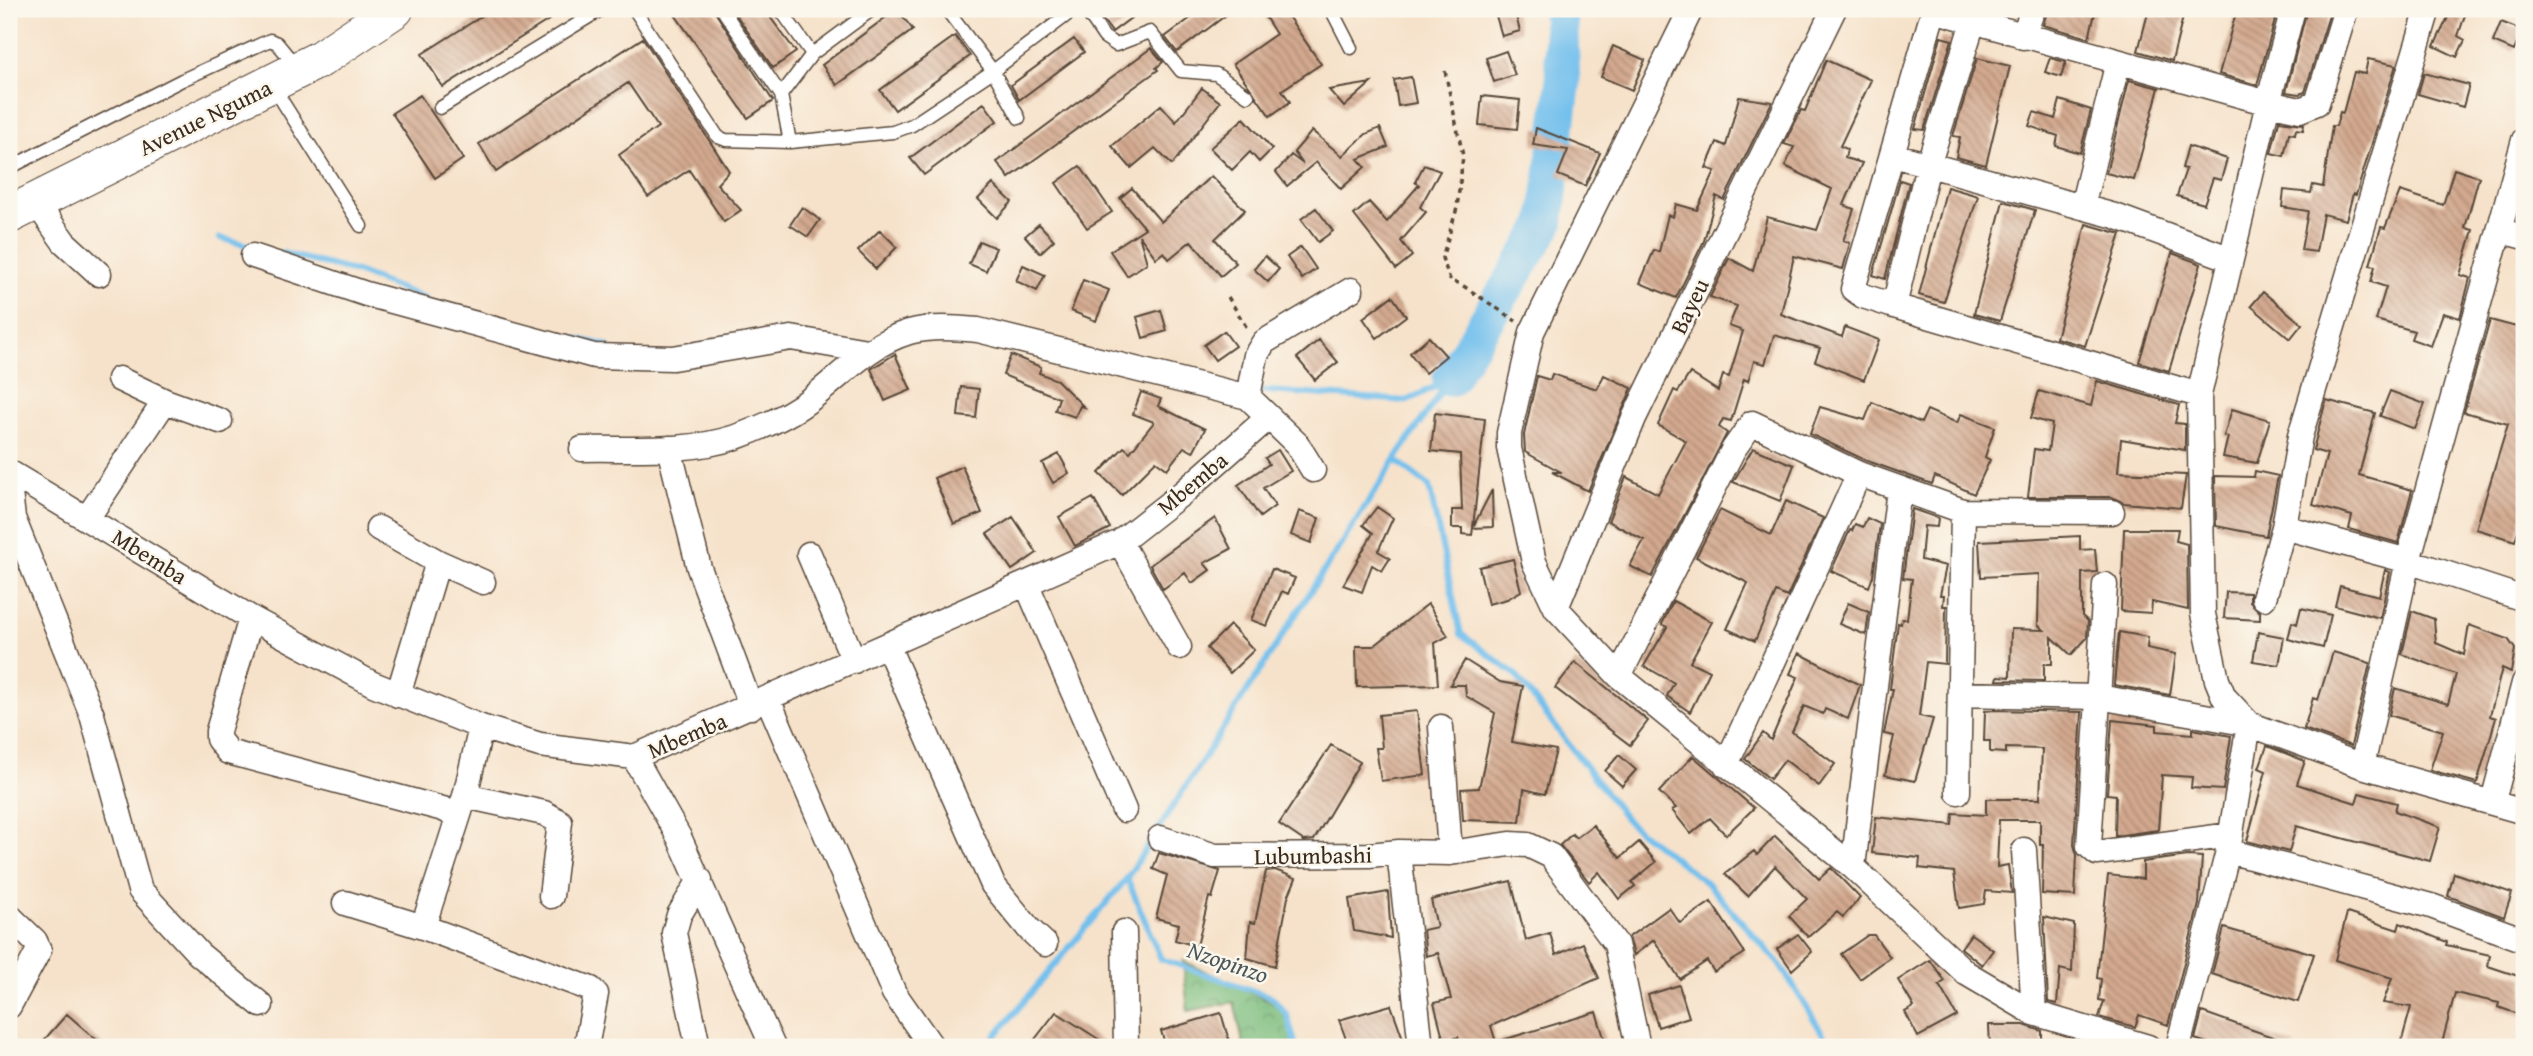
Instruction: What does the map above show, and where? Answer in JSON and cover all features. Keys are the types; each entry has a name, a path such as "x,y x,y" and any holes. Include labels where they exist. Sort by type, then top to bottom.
{"main road":[{"name":"Avenue Nguma","path":"22,208 286,77 395,9"}],"street":[{"path":"1691,9 1532,332 1509,433 1510,465 1534,562 1556,608 1619,676 1853,867 1952,961 2070,1036 2148,1047"},
{"name":"Bayeu","path":"1556,608 1634,418 1834,9"},
{"path":"2199,395 1894,306 1863,296 1853,289 1934,9 1975,15 2023,37 2300,110 2317,103 2347,9"},
{"path":"2023,37 2033,9"},
{"path":"2249,724 2224,697 2217,680 2203,614 2199,395 2293,9"},
{"path":"2264,598 2284,527 2300,436 2428,9"},
{"path":"1894,306 1928,166 1975,15"},
{"path":"2082,207 2118,62"},
{"path":"2362,766 2408,561 2513,234 2524,140"},
{"path":"1893,155 2082,207 2231,259"},
{"path":"22,208 99,274"},
{"path":"253,256 366,294 594,356 673,358 791,338 867,351"},
{"path":"1313,470 1297,444 1269,417 1250,385 1259,348 1264,342 1350,290"},
{"path":"582,449 669,448 734,438 801,406 867,351 911,332 949,327 978,330 1084,359 1250,385"},
{"path":"118,379 165,401 220,421"},
{"path":"88,517 165,401"},
{"name":"Mbemba","path":"9,472 88,517 251,618 398,695 481,727 540,745 634,758 1120,542 1185,491 1269,417"},
{"path":"1619,676 1727,462 1749,425 1755,423 1859,474 1963,510 2112,512"},
{"path":"669,448 699,568 894,993 932,1047"},
{"path":"1726,765 1859,474"},
{"path":"9,484 11,520 92,715 140,890 199,954 261,1006"},
{"path":"1853,867 1899,489"},
{"path":"1958,792 1963,510"},
{"path":"2284,527 2408,561 2524,599"},
{"path":"378,528 438,562 483,582"},
{"path":"1120,542 1180,647"},
{"path":"809,554 854,661"},
{"path":"398,695 438,562"},
{"path":"1027,585 1124,810"},
{"path":"2105,585 2089,846 2091,850 2101,853 2230,843 2431,906 2524,940"},
{"path":"251,618 218,731 221,745 228,751 443,808 461,806 544,813 561,822 551,896"},
{"path":"888,647 993,885 1045,944"},
{"path":"2493,801 2524,683"},
{"path":"1960,694 2099,697 2249,724 2362,766 2493,801 2524,812"},
{"path":"2178,1047 2230,843 2249,724"},
{"path":"423,927 461,806 481,727"},
{"path":"1441,727 1450,853"},
{"path":"634,758 700,880 773,1047"},
{"name":"Lubumbashi","path":"1160,838 1216,856 1369,855 1399,852 1422,1047"},
{"path":"1399,852 1450,853 1510,844 1528,845 1540,849 1561,866 1616,944 1637,1047"},
{"path":"2024,850 2034,1013"},
{"path":"696,1037 674,933 680,915 700,880"},
{"path":"345,903 423,927 591,989 596,994 597,1003 586,1047"},
{"path":"9,916 35,941 39,950 9,1006"},
{"path":"1124,932 1126,1047"}],"lane":[{"path":"440,108 602,9"},
{"path":"634,9 719,137 726,140 790,142 903,128 993,71 1075,9"},
{"path":"722,9 781,95 790,142"},
{"path":"780,9 812,54"},
{"path":"781,95 812,54 873,9"},
{"path":"946,9 993,71 1019,118"},
{"path":"1085,9 1110,42 1116,45 1150,32 1181,71 1216,74 1248,96"},
{"path":"1331,9 1351,48"},
{"path":"9,168 182,80 270,40 277,43 286,77 361,226"}],"path":[{"path":"1445,71 1463,156 1457,208 1442,258 1451,282 1459,284 1532,332"},
{"path":"1228,297 1259,348"}],"green space":[{"path":"1183,961 1278,1005 1292,1029 1293,1047 1244,1047 1234,1002 1188,1011"}],"building":[{"path":"493,9 566,9 443,87 422,54"},
{"path":"671,9 713,9 773,101 748,118"},
{"path":"732,9 764,9 796,52 773,68"},
{"path":"897,9 913,30 837,85 822,65"},
{"path":"1107,9 1143,9 1112,32 1099,15"},
{"path":"1203,9 1234,9 1177,52 1165,37"},
{"path":"1260,9 1283,9 1321,64 1282,90 1290,102 1270,116 1233,64 1276,34"},
{"path":"1494,9 1514,9 1520,31 1502,36"},
{"path":"2048,9 2096,9 2089,38 2043,25"},
{"path":"2149,9 2185,9 2172,61 2138,51"},
{"path":"2237,9 2278,9 2257,85 2219,74"},
{"path":"2307,9 2331,9 2305,92 2286,92"},
{"path":"2452,9 2466,12 2458,36 2465,40 2457,57 2434,46"},
{"path":"2501,22 2522,30 2514,51 2493,42"},
{"path":"955,36 970,56 895,110 880,90"},
{"path":"1941,37 1952,40 1924,130 1915,129"},
{"path":"643,38 729,171 717,184 741,210 724,222 689,170 648,197 619,155 658,127 628,83 496,172 479,144"},
{"path":"1074,39 1084,52 1019,100 1011,85"},
{"path":"1613,46 1645,60 1632,90 1601,77"},
{"path":"1151,48 1163,62 1156,68 1158,70 1009,178 997,162"},
{"path":"1506,51 1515,75 1494,82 1486,58"},
{"path":"1977,58 2010,66 1986,165 1956,157 1960,137 1953,136"},
{"path":"2050,58 2066,62 2061,77 2045,72"},
{"path":"2368,59 2396,65 2356,195 2353,194 2346,220 2323,214 2316,252 2301,250 2308,211 2282,207 2284,190 2311,193 2313,185 2323,187 2332,126 2336,126 2340,112 2343,113 2354,72 2365,74"},
{"path":"1826,60 1871,80 1840,146 1847,149 1845,158 1862,163 1844,205 1854,209 1843,241 1850,243 1843,269 1794,256 1781,314 1842,337 1845,327 1879,340 1864,380 1815,361 1820,348 1774,335 1765,364 1754,361 1748,381 1744,379 1731,421 1723,419 1719,427 1727,433 1652,577 1630,566 1644,540 1608,521 1626,477 1658,494 1686,441 1658,425 1674,390 1678,392 1690,373 1718,391 1723,375 1729,377 1743,331 1729,326 1737,306 1710,297 1729,258 1753,271 1767,217 1817,230 1832,189 1785,166 1794,147 1784,144 1801,110 1805,111"},
{"path":"2424,73 2469,85 2463,107 2418,94"},
{"path":"1411,77 1416,103 1398,106 1394,80"},
{"path":"2129,80 2159,88 2134,180 2106,173"},
{"path":"1371,83 1344,107 1329,90"},
{"path":"1202,88 1220,102 1172,165 1155,148 1131,168 1112,146 1161,105 1176,122"},
{"path":"420,95 463,159 435,178 392,113"},
{"path":"1482,96 1520,100 1517,129 1479,125"},
{"path":"1739,97 1772,102 1724,200 1716,196 1704,241 1676,298 1640,283 1654,250 1659,252 1668,215 1673,217 1676,204 1697,210 1715,171 1706,168 1717,142 1726,146"},
{"path":"2060,100 2091,110 2080,153 2056,146 2058,136 2029,126 2034,112 2055,119"},
{"path":"984,103 997,121 924,175 910,158"},
{"path":"1244,118 1272,149 1259,162 1250,152 1232,170 1210,148"},
{"path":"2279,121 2304,124 2303,130 2296,129 2295,134 2289,133 2284,156 2271,153"},
{"path":"1380,128 1388,147 1358,159 1365,167 1341,189 1316,162 1287,186 1276,172 1291,155 1303,164 1294,152 1312,131 1342,156 1366,134"},
{"path":"1536,128 1600,153 1585,186 1558,175 1568,150 1533,145"},
{"path":"2188,146 2227,159 2221,180 2213,178 2204,204 2177,196 2186,169 2182,168"},
{"path":"1424,165 1440,171 1420,207 1426,212 1401,241 1412,256 1396,269 1354,215 1369,202 1387,222 1419,185 1415,182"},
{"path":"1080,166 1112,212 1087,228 1056,183"},
{"path":"2454,169 2479,177 2465,228 2473,230 2460,275 2470,278 2460,318 2443,313 2431,346 2411,339 2414,331 2376,320 2386,287 2371,282 2375,266 2370,265 2381,227 2385,228 2400,191 2443,205"},
{"path":"1211,176 1245,210 1215,239 1236,263 1221,276 1191,241 1169,259 1164,252 1156,258 1139,235 1147,263 1127,276 1110,251 1145,228 1120,198 1132,188 1161,222"},
{"path":"1900,180 1909,183 1885,279 1873,275"},
{"path":"993,184 1012,202 997,218 978,199"},
{"path":"1947,187 1978,196 1944,302 1919,295"},
{"path":"2003,201 2035,210 2000,321 1974,314"},
{"path":"802,207 820,220 808,237 790,225"},
{"path":"1316,208 1333,231 1318,242 1301,219"},
{"path":"1039,224 1054,240 1040,253 1025,236"},
{"path":"2086,224 2121,234 2085,346 2056,338"},
{"path":"880,230 897,247 876,269 858,251"},
{"path":"979,241 996,248 986,271 969,264"},
{"path":"1301,247 1316,269 1302,279 1287,257"},
{"path":"2172,253 2201,264 2169,371 2139,362"},
{"path":"1265,256 1279,269 1268,282 1254,269"},
{"path":"1023,265 1045,275 1037,291 1016,281"},
{"path":"1083,280 1109,290 1096,321 1071,311"},
{"path":"2263,292 2302,324 2290,339 2251,306"},
{"path":"1392,296 1406,316 1377,338 1363,318"},
{"path":"1161,310 1167,331 1143,338 1137,317"},
{"path":"2490,320 2524,329 2524,510 2515,541 2476,529 2508,424 2464,412"},
{"path":"1224,331 1235,346 1215,360 1204,345"},
{"path":"1429,337 1446,356 1425,373 1410,353"},
{"path":"1319,340 1338,362 1315,380 1297,358"},
{"path":"895,354 911,390 885,401 871,369"},
{"path":"1011,355 1041,367 1039,373 1057,380 1084,407 1080,406 1075,417 1055,410 1059,398 1003,375"},
{"path":"1552,374 1597,389 1604,375 1632,388 1588,491 1552,472 1561,472 1525,452 1524,435 1537,376 1550,380"},
{"path":"2097,381 2179,405 2175,423 2185,424 2185,450 2121,439 2118,472 2186,475 2181,508 2124,503 2112,497 2028,497 2034,449 2048,451 2052,424 2031,418 2039,391 2091,406"},
{"path":"961,387 979,389 976,418 958,416"},
{"path":"2390,391 2425,404 2415,429 2380,416"},
{"path":"1141,392 1161,399 1158,406 1205,429 1193,452 1184,447 1167,469 1156,461 1122,495 1099,473 1124,447 1130,452 1154,422 1133,414"},
{"path":"2326,400 2375,413 2359,475 2412,490 2398,543 2349,529 2352,516 2313,505 2327,454 2313,450"},
{"path":"1872,402 1921,423 1927,410 1957,423 1961,414 1995,427 1985,457 1990,460 1974,494 1935,476 1932,484 1865,460 1810,434 1820,407 1865,420"},
{"path":"2232,409 2270,420 2257,463 2223,457 2228,437 2224,436"},
{"path":"1435,413 1485,419 1473,527 1492,490 1493,527 1473,528 1472,535 1462,534 1462,528 1452,528 1452,510 1462,510 1460,454 1431,451"},
{"path":"1753,448 1794,465 1780,501 1733,482"},
{"path":"1278,450 1291,471 1263,488 1275,506 1260,517 1238,485 1269,464 1265,458"},
{"path":"1059,454 1069,473 1053,483 1042,463"},
{"path":"962,466 982,513 954,524 934,478"},
{"path":"2255,471 2278,476 2266,536 2216,526 2215,476 2254,477"},
{"path":"1093,498 1110,528 1075,546 1059,517"},
{"path":"1786,501 1823,518 1787,597 1776,592 1755,641 1727,629 1748,583 1696,557 1720,510 1771,535"},
{"path":"1377,507 1393,518 1378,551 1390,558 1382,571 1372,565 1362,592 1343,585 1373,533 1363,525"},
{"path":"1912,509 1938,518 1937,527 1924,526 1921,560 1946,566 1940,595 1944,595 1943,606 1946,606 1945,664 1926,662 1919,716 1933,719 1915,781 1885,775 1894,736 1884,734 1893,689 1890,689 1898,623 1901,624 1902,619 1907,619 1912,579 1903,578"},
{"path":"1299,511 1319,518 1311,543 1291,535"},
{"path":"1013,517 1037,553 1012,570 987,534"},
{"path":"1215,518 1231,549 1204,563 1210,570 1192,583 1185,573 1163,589 1150,565"},
{"path":"1867,518 1880,524 1869,587 1831,571 1850,530 1852,531 1855,524 1863,527"},
{"path":"2124,529 2178,529 2176,541 2187,544 2188,610 2152,602 2151,613 2121,611"},
{"path":"2080,536 2080,550 2095,549 2097,572 2082,573 2082,616 2088,621 2087,638 2071,655 2052,637 2052,664 2044,664 2044,681 1997,680 1998,676 2010,677 2011,629 2044,630 2038,625 2039,574 1981,577 1979,541"},
{"path":"1513,559 1521,591 1507,599 1488,604 1479,567"},
{"path":"1272,569 1295,578 1288,594 1282,591 1267,626 1251,620"},
{"path":"2385,570 2390,572 2380,618 2335,606 2340,586 2379,596"},
{"path":"2226,592 2250,593 2250,602 2260,612 2260,620 2224,618"},
{"path":"1673,601 1712,622 1690,662 1710,671 1690,712 1667,696 1674,683 1644,666 1667,627 1662,624"},
{"path":"1848,603 1869,612 1866,635 1839,624"},
{"path":"1428,604 1448,636 1435,643 1438,685 1357,687 1356,646 1374,646"},
{"path":"2301,608 2331,615 2323,648 2288,639 2292,622 2297,624"},
{"path":"2412,611 2434,619 2436,643 2464,655 2469,625 2508,639 2515,649 2511,672 2502,668 2490,716 2496,718 2477,783 2430,770 2443,731 2389,715 2395,688 2448,704 2456,674 2402,654"},
{"path":"1230,625 1254,650 1230,673 1207,648"},
{"path":"2119,632 2148,637 2147,648 2176,654 2170,695 2114,685"},
{"path":"2258,632 2284,637 2279,665 2253,661"},
{"path":"2333,652 2370,663 2351,746 2304,729 2313,698 2318,700"},
{"path":"1799,653 1860,685 1848,719 1825,709 1823,714 1804,706 1792,732 1835,764 1819,786 1785,760 1770,779 1745,759 1763,733 1771,740 1798,677 1790,674"},
{"path":"1465,660 1500,682 1523,686 1512,742 1556,750 1545,794 1524,789 1520,822 1463,820 1461,789 1479,788 1495,713 1466,696 1465,685 1450,685"},
{"path":"1575,662 1648,721 1630,745 1555,688"},
{"path":"1417,711 1425,775 1381,781 1376,748 1382,748 1379,715"},
{"path":"1985,711 2082,712 2074,845 2077,855 2075,896 2042,894 2043,845 2040,845 2040,820 1999,820 1997,867 2008,865 2012,893 1986,891 1984,904 1959,908 1954,872 1919,868 1920,858 1872,853 1876,817 1952,825 1953,813 1986,815 1986,799 2040,799 2042,749 2006,748 2006,753 1990,752 1990,741 1984,741"},
{"path":"2112,720 2157,725 2157,731 2193,734 2193,729 2231,736 2223,790 2191,788 2192,777 2162,775 2158,830 2115,836 2116,795 2107,794"},
{"path":"1331,745 1360,762 1314,840 1304,841 1279,824"},
{"path":"2267,746 2305,761 2297,784 2356,803 2359,793 2397,803 2395,811 2440,827 2430,861 2296,826 2289,852 2247,841 2266,771 2259,768"},
{"path":"1619,755 1636,770 1622,786 1605,771"},
{"path":"1693,756 1754,808 1726,835 1710,818 1691,834 1672,810 1676,808 1659,792"},
{"path":"1593,825 1620,858 1639,842 1656,862 1632,882 1635,886 1619,899 1599,872 1589,882 1560,845 1572,834 1576,838"},
{"path":"1775,836 1819,879 1831,868 1860,898 1843,917 1837,912 1808,937 1789,916 1807,899 1775,866 1748,896 1725,874 1754,851 1757,855"},
{"path":"1159,853 1220,871 1212,898 1209,897 1197,946 1175,940 1179,924 1156,918 1167,875 1153,869"},
{"path":"2188,856 2202,857 2199,904 2168,1025 2139,1015 2135,1027 2099,1017 2104,1001 2099,1000 2101,979 2097,978 2108,875 2143,879 2143,862"},
{"path":"1275,870 1296,878 1288,897 1275,966 1247,958 1250,922 1255,923 1266,871"},
{"path":"2454,873 2512,893 2504,917 2448,896"},
{"path":"1511,881 1526,940 1550,933 1556,955 1583,943 1599,978 1491,1026 1496,1042 1596,1012 1607,1047 1461,1047 1458,1037 1444,1041 1434,1003 1451,999 1438,953 1426,956 1423,930 1437,927 1431,900"},
{"path":"1388,892 1391,938 1354,931 1349,899"},
{"path":"1711,902 1745,953 1714,972 1707,961 1680,979 1654,940 1634,955 1629,937 1669,908 1680,923"},
{"path":"2347,913 2398,930 2400,923 2447,942 2446,945 2490,955 2488,966 2524,978 2524,1016 2498,1007 2499,1003 2455,993 2441,1047 2400,1047 2411,1007 2383,1003 2392,978 2335,960"},
{"path":"2044,917 2074,924 2072,972 2060,969 2057,1004 2048,1002"},
{"path":"2224,928 2314,954 2298,1002 2212,974"},
{"path":"1798,934 1812,952 1792,970 1777,949"},
{"path":"1971,934 1993,950 1982,965 1961,948"},
{"path":"1868,935 1874,935 1890,957 1860,979 1841,954"},
{"path":"1930,960 1945,981 1939,985 1957,1016 1918,1037 1905,1012 1914,1007 1898,980"},
{"path":"1679,985 1689,1017 1658,1027 1648,995"},
{"path":"1391,1005 1406,1047 1349,1047 1339,1020"},
{"path":"1056,1012 1111,1047 1029,1047"},
{"path":"2202,1012 2295,1047 2219,1047 2195,1039"},
{"path":"1221,1013 1230,1044 1219,1047 1166,1047 1161,1031"},
{"path":"67,1014 105,1047 53,1047 44,1040"},
{"path":"1989,1025 2024,1025 2042,1031 2042,1047 1990,1047"}],"waterway":[{"path":"1450,379 1546,224 1563,86 1560,9"},
{"path":"220,238 254,247"},
{"path":"282,253 356,272 425,298"},
{"path":"573,338 607,346"},
{"path":"1255,390 1407,401 1450,379"},
{"path":"986,1047 1127,878 1449,380"},
{"path":"1395,460 1429,486 1461,634 1515,674 1629,823 1709,885 1781,966 1831,1047"},
{"name":"Nzopinzo","path":"1127,878 1161,959 1272,997 1287,1015 1296,1047"}]}
